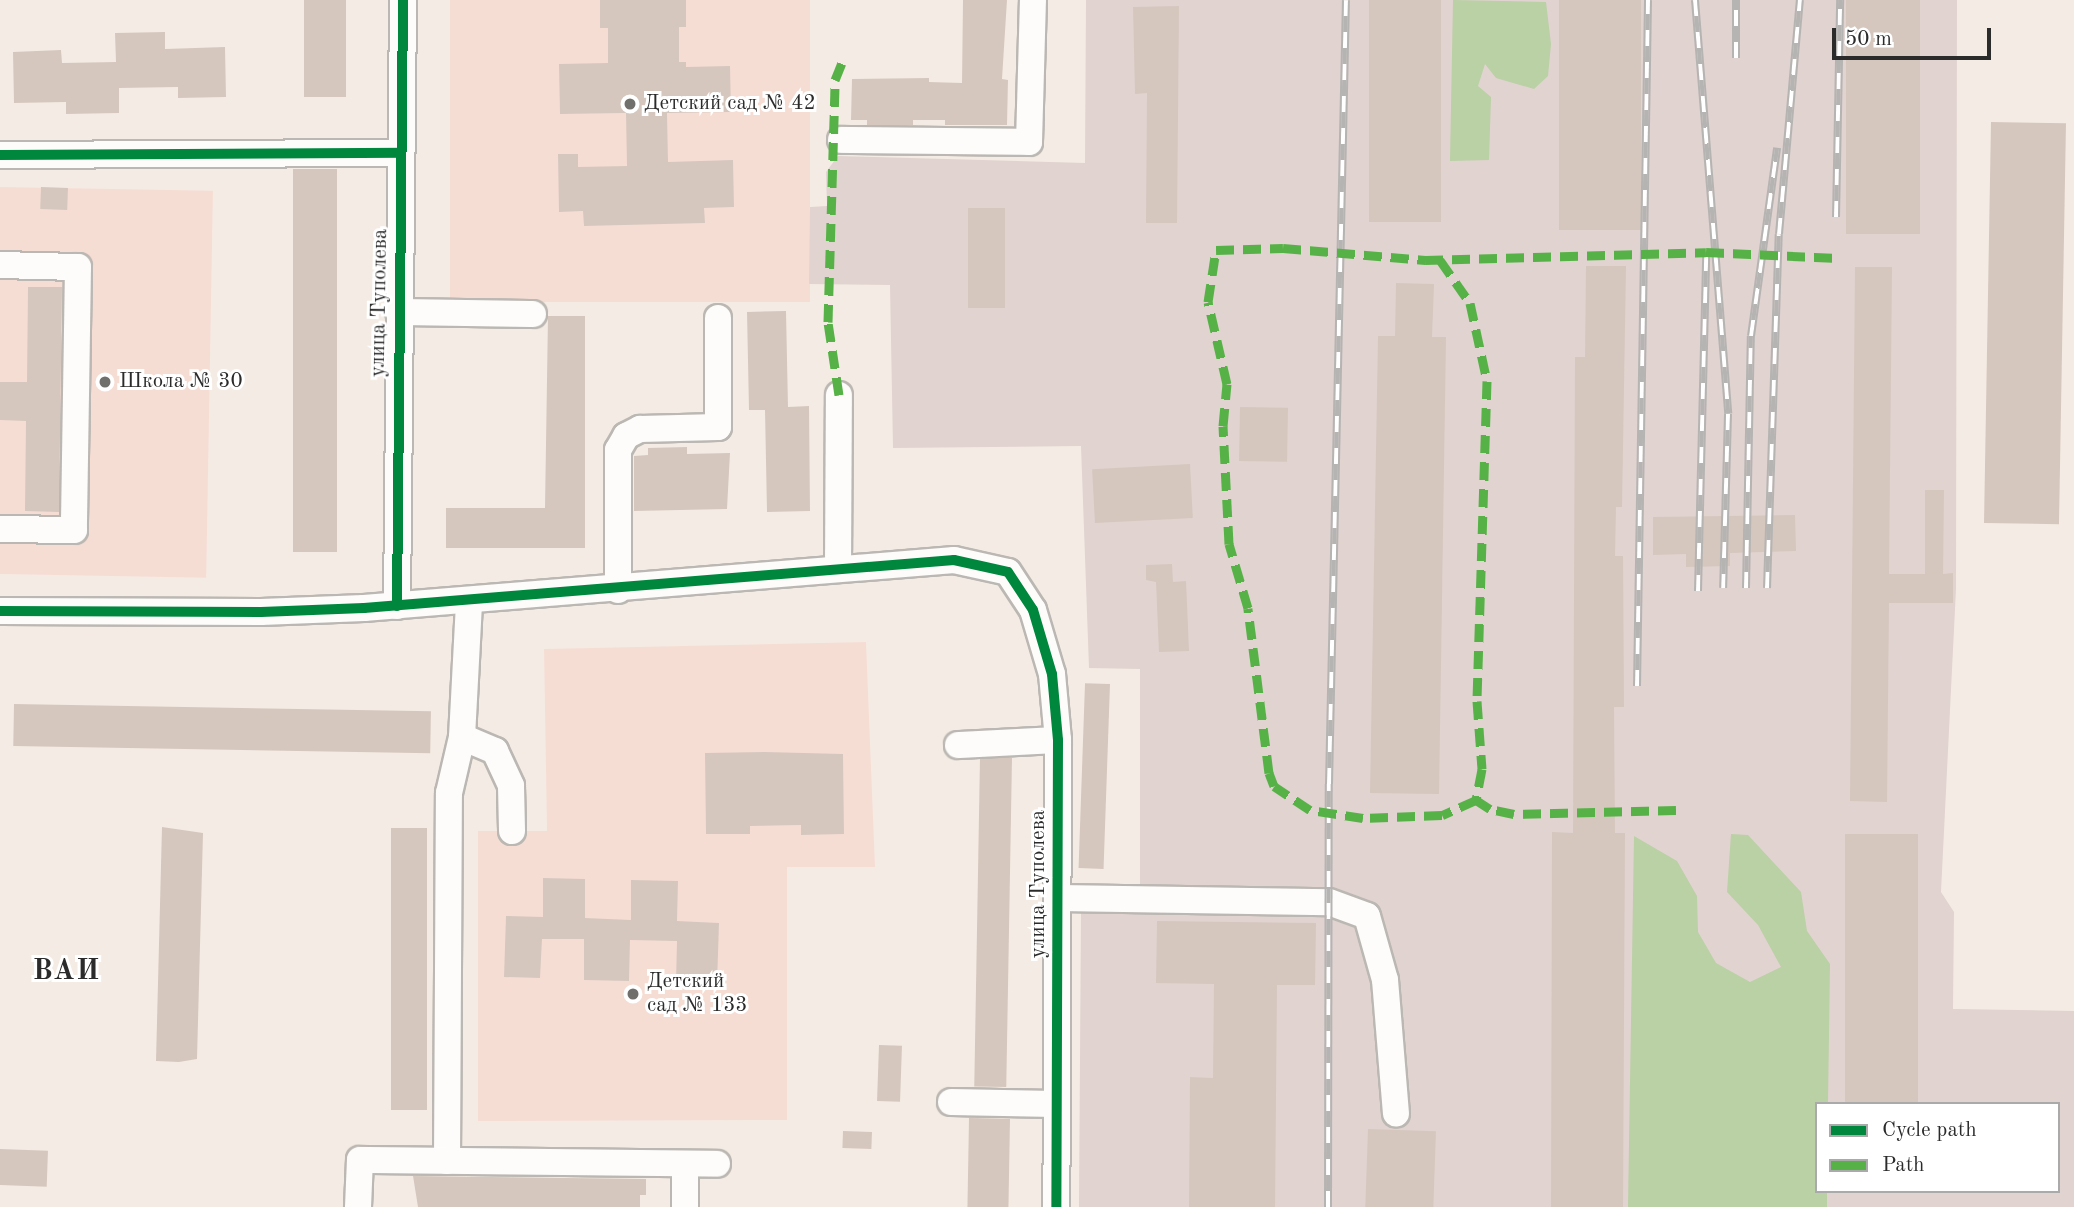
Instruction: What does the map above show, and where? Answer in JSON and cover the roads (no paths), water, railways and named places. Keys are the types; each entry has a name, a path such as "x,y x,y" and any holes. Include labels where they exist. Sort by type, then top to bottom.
{"street":[{"name":"улица Туполева","path":"397,606 403,0"},
{"path":"841,140 1029,142 1033,0"},
{"path":"0,155 401,153"},
{"path":"0,265 78,267 74,530 0,529"},
{"path":"399,312 533,314"},
{"path":"618,590 618,450 626,436 640,429 718,427 718,318"},
{"path":"0,611 261,612 397,606 618,590 838,568 839,396"},
{"name":"улица Туполева","path":"838,568 954,560 1008,572 1037,623 1052,674 1058,740 1060,898 1055,1104 1056,1207"},
{"path":"447,1161 449,793 462,737 469,602"},
{"path":"462,737 495,751 511,786 512,831"},
{"path":"958,745 1058,740"},
{"path":"1060,898 1329,902 1367,916 1385,980 1396,1114"},
{"path":"951,1102 1055,1104"},
{"path":"358,1207 360,1160 717,1164"},
{"path":"685,1164 685,1207"}],"railway":[{"path":"1328,1207 1329,784 1346,0"},
{"path":"1637,686 1648,0"},
{"path":"1695,0 1728,414 1723,588"},
{"path":"1736,0 1736,58"},
{"path":"1767,588 1779,234 1800,0"},
{"path":"1836,217 1840,0"},
{"path":"1746,588 1751,336 1777,148"},
{"path":"1698,591 1706,252"}],"place":[{"name":"Детский сад № 42","path":"630,104"},
{"name":"Школа № 30","path":"105,382"},
{"name":"Детский сад № 133","path":"633,994"}],"district":[{"name":"ВАИ","path":"67,972"}]}
